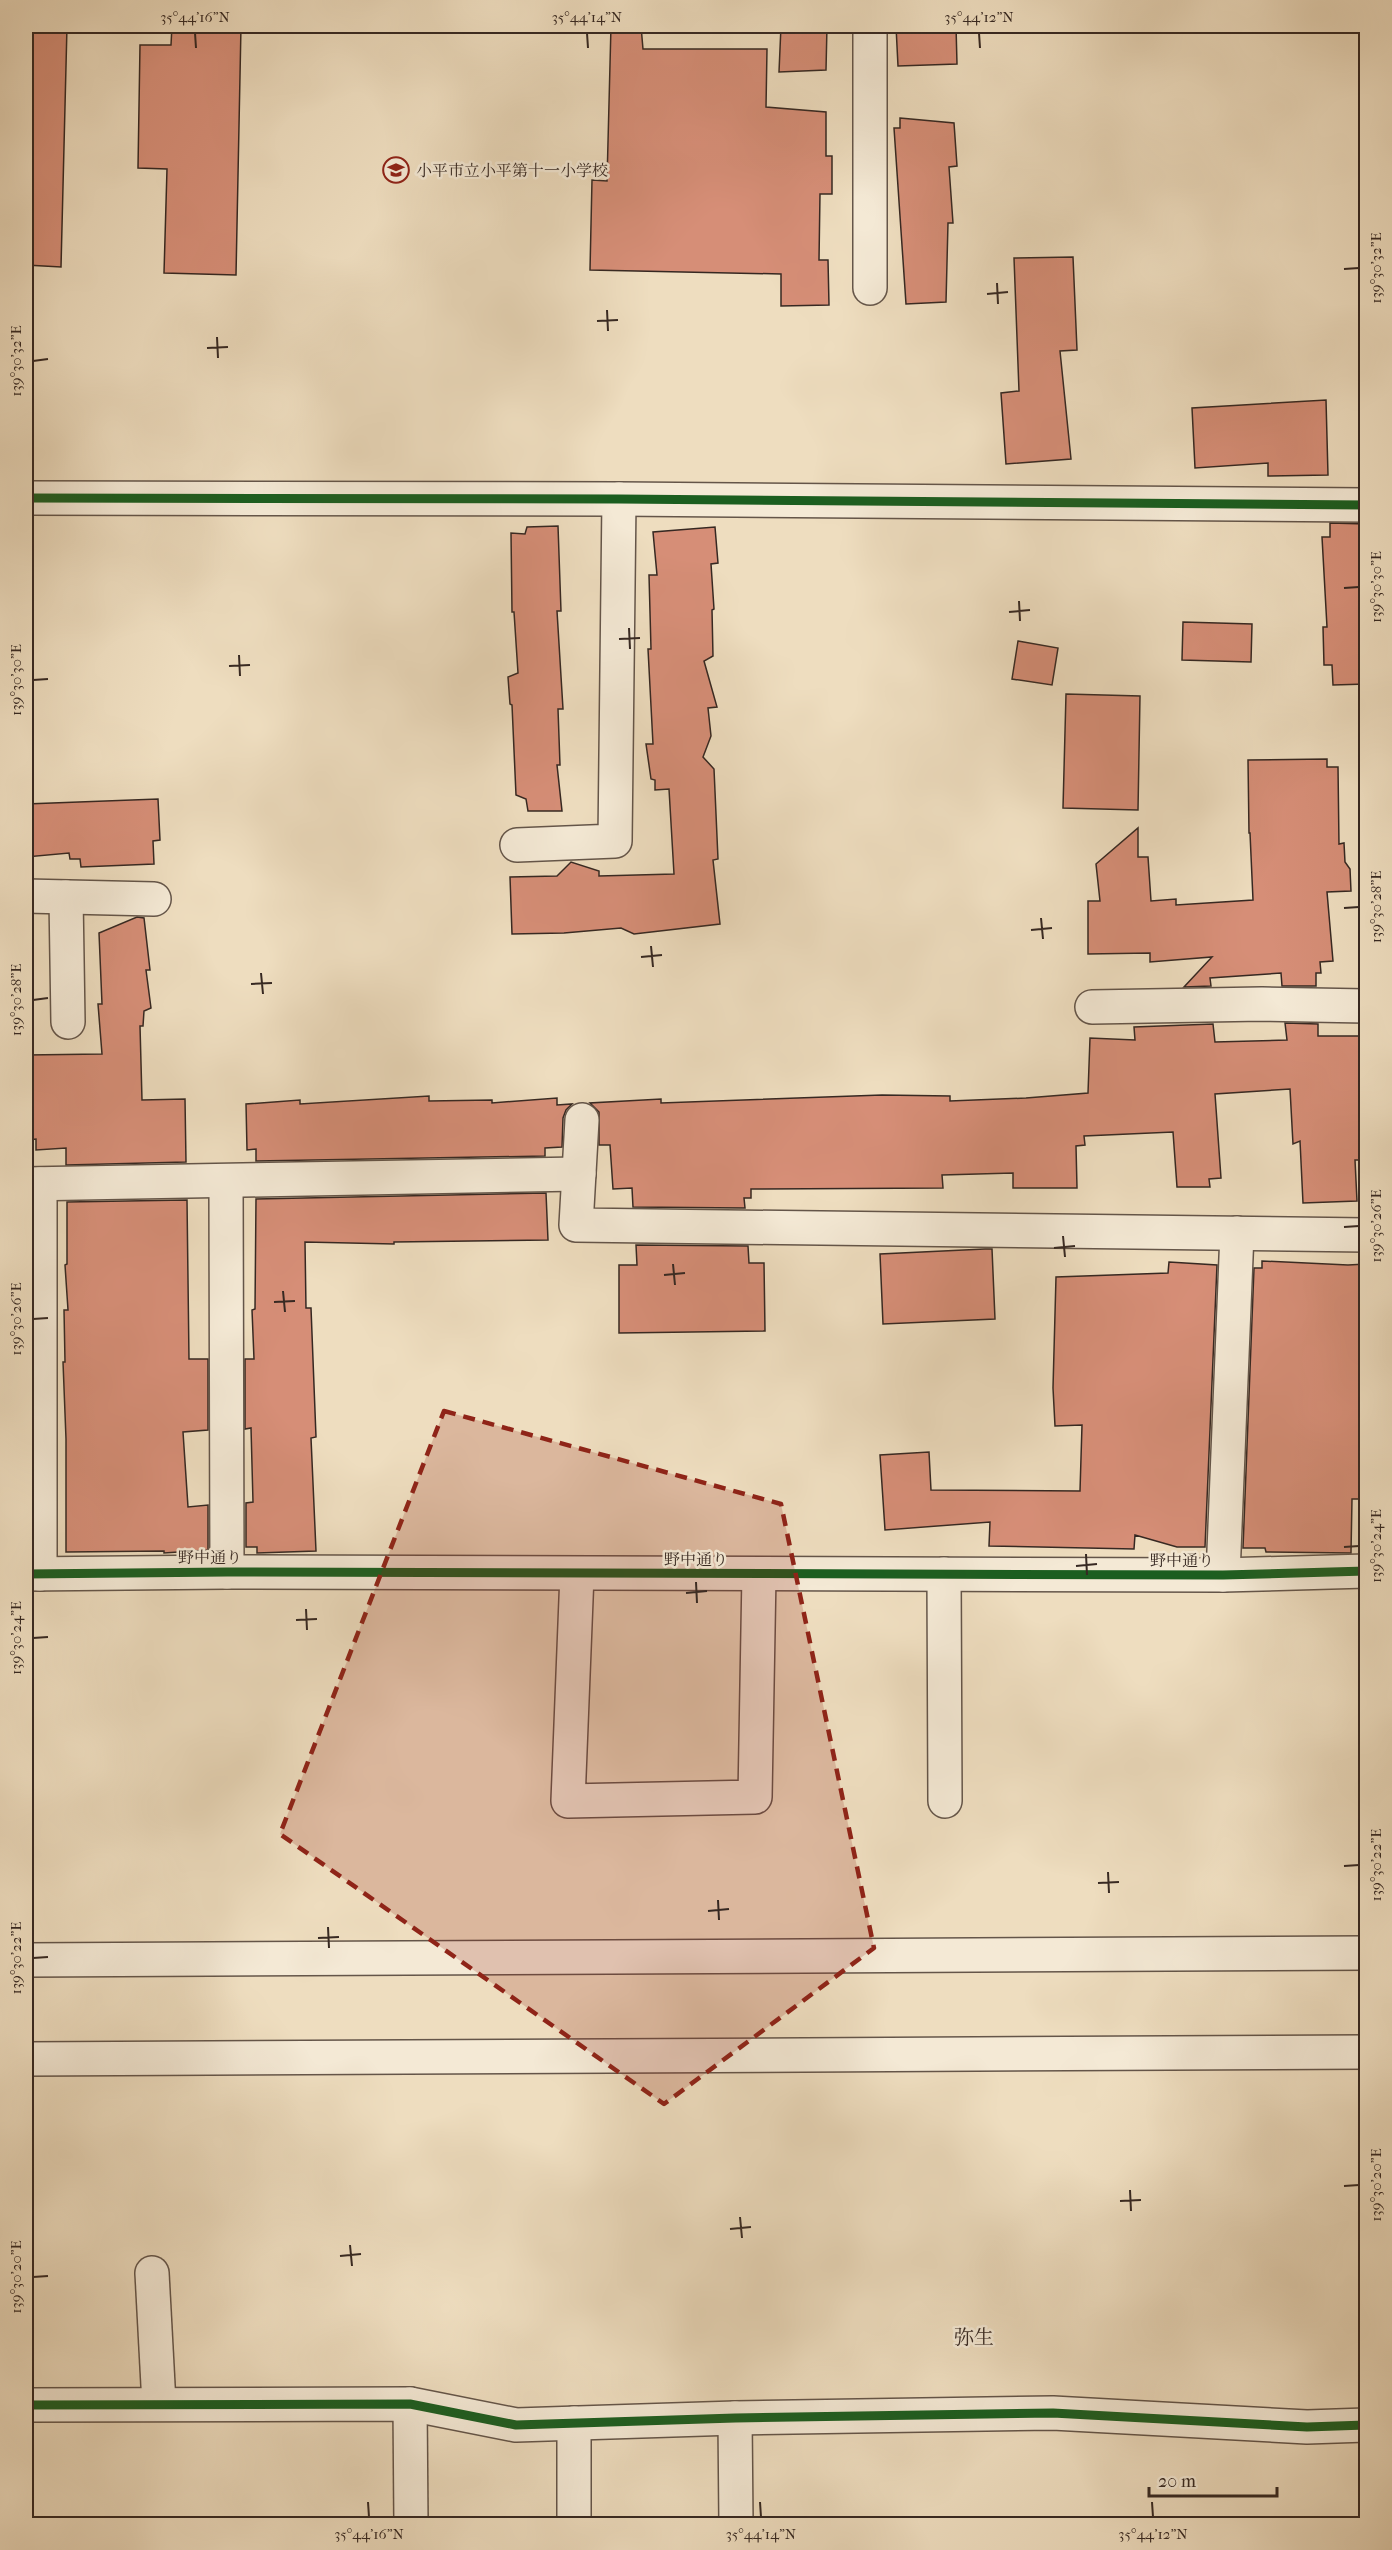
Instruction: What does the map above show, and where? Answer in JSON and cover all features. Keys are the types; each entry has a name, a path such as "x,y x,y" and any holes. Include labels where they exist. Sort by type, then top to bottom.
{"street":[{"path":"870,26 870,288"},
{"path":"26,498 619,499 1366,505"},
{"path":"517,845 615,841 619,499"},
{"path":"26,896 154,899"},
{"path":"66,897 68,1022"},
{"path":"1092,1007 1262,1004 1366,1006"},
{"path":"582,1120 576,1225 1366,1235"},
{"path":"33,1574 33,1184 579,1174"},
{"path":"226,1181 227,1572"},
{"path":"1223,1575 1237,1233"},
{"name":"野中通り","path":"33,1574 227,1572 1223,1575 1366,1571"},
{"path":"578,1574 568,1801 754,1797 759,1574"},
{"path":"944,1574 945,1801"},
{"path":"26,1960 1366,1953"},
{"path":"26,2059 1366,2052"},
{"path":"152,2273 159,2404"},
{"path":"26,2404 410,2404 516,2425 735,2418 1053,2413 1307,2427 1366,2425"},
{"path":"410,2404 411,2524"},
{"path":"735,2418 736,2524"},
{"path":"574,2423 574,2524"}],"highlighted area":[{"path":"444,1411 781,1504 874,1948 664,2104 280,1834"}],"building":[{"path":"26,26 67,26 61,267 26,265"},
{"path":"172,26 241,26 236,275 164,273 167,169 138,168 140,45 171,45"},
{"path":"611,26 641,26 643,49 767,49 766,107 826,112 826,156 832,156 832,194 820,194 819,260 828,260 829,305 781,306 781,274 590,270 592,180 607,181"},
{"path":"781,26 827,26 826,70 779,72"},
{"path":"896,26 956,26 957,64 898,66"},
{"path":"900,118 954,123 957,166 949,167 953,223 948,223 946,302 906,304 894,128 900,128"},
{"path":"1073,257 1077,350 1060,351 1071,459 1006,464 1001,393 1019,391 1014,258"},
{"path":"1326,400 1328,475 1268,476 1268,463 1195,468 1192,408"},
{"path":"1330,523 1366,524 1366,684 1333,685 1332,665 1324,665 1323,627 1327,627 1322,537 1330,537"},
{"path":"558,526 561,611 557,611 563,709 558,709 560,765 557,765 562,811 528,811 526,799 516,795 512,705 510,704 508,677 518,673 514,612 512,612 511,533 525,534 527,527"},
{"path":"715,527 718,563 711,564 714,609 712,610 713,656 704,661 717,707 708,708 711,736 703,757 714,769 718,859 713,860 720,924 634,934 621,928 564,933 512,934 510,877 557,876 571,862 599,871 599,876 674,874 669,789 655,790 655,780 651,779 646,744 653,744 648,649 651,649 649,575 657,575 653,532"},
{"path":"1183,622 1252,624 1251,662 1182,660"},
{"path":"1018,641 1058,648 1052,685 1012,679"},
{"path":"1066,694 1140,696 1138,810 1063,808"},
{"path":"1327,759 1327,767 1338,767 1339,844 1344,843 1345,862 1350,869 1351,891 1327,892 1333,961 1320,962 1321,973 1316,973 1316,986 1282,986 1281,973 1210,978 1211,986 1184,987 1212,957 1150,962 1150,953 1088,954 1088,901 1100,901 1096,864 1138,828 1138,857 1148,857 1151,901 1176,899 1176,905 1253,900 1248,760"},
{"path":"158,799 160,840 153,841 154,864 81,867 80,859 70,859 69,853 26,857 26,804"},
{"path":"137,917 144,918 150,970 146,970 151,1008 144,1011 143,1026 140,1026 142,1100 185,1099 186,1162 66,1165 66,1148 36,1150 36,1139 26,1140 26,1055 102,1054 98,1004 102,1004 99,933"},
{"path":"1285,1023 1318,1024 1318,1036 1366,1036 1366,1090 1360,1090 1363,1160 1355,1160 1357,1201 1303,1203 1300,1141 1293,1144 1290,1089 1215,1094 1221,1178 1209,1179 1210,1187 1177,1187 1173,1132 1084,1136 1085,1145 1076,1146 1077,1188 1013,1188 1013,1173 942,1175 943,1188 751,1189 751,1198 744,1198 745,1208 633,1207 632,1188 613,1189 610,1145 599,1145 599,1112 590,1103 661,1099 661,1103 882,1095 950,1096 950,1101 1088,1093 1090,1038 1135,1040 1134,1027 1213,1024 1215,1042 1287,1040"},
{"path":"429,1096 429,1101 492,1100 492,1103 557,1098 557,1105 572,1104 566,1110 563,1118 562,1147 545,1148 545,1156 256,1161 256,1149 247,1150 246,1104 300,1100 300,1104"},
{"path":"546,1193 548,1240 394,1242 394,1244 305,1242 306,1308 311,1308 316,1437 311,1438 316,1551 257,1553 257,1547 246,1547 246,1503 253,1502 251,1428 245,1429 245,1359 254,1359 252,1310 255,1309 256,1199"},
{"path":"187,1200 189,1359 208,1359 208,1430 183,1432 188,1507 208,1505 208,1550 164,1553 164,1551 66,1552 63,1362 65,1362 64,1310 68,1310 65,1265 67,1264 67,1202"},
{"path":"636,1245 748,1246 749,1263 764,1263 765,1331 619,1333 619,1265 637,1265"},
{"path":"992,1249 995,1319 883,1324 880,1254"},
{"path":"1262,1261 1366,1264 1362,1387 1366,1387 1366,1499 1352,1499 1351,1553 1266,1552 1265,1548 1243,1548 1254,1268 1262,1268"},
{"path":"1169,1262 1217,1265 1205,1547 1177,1547 1135,1535 1134,1549 989,1546 990,1522 885,1530 880,1455 929,1452 931,1490 1080,1491 1082,1425 1055,1426 1053,1388 1056,1277 1168,1273"}],"cycle path":[{"path":"26,498 619,499 1366,505"},
{"path":"26,1574 227,1572 1223,1575 1366,1571"},
{"path":"26,2405 410,2404 516,2425 735,2418 1053,2413 1307,2427 1366,2425"}],"place":[{"name":"小平市立小平第十一小学校","path":"396,170"}],"district":[{"name":"弥生","path":"974,2337"}]}
